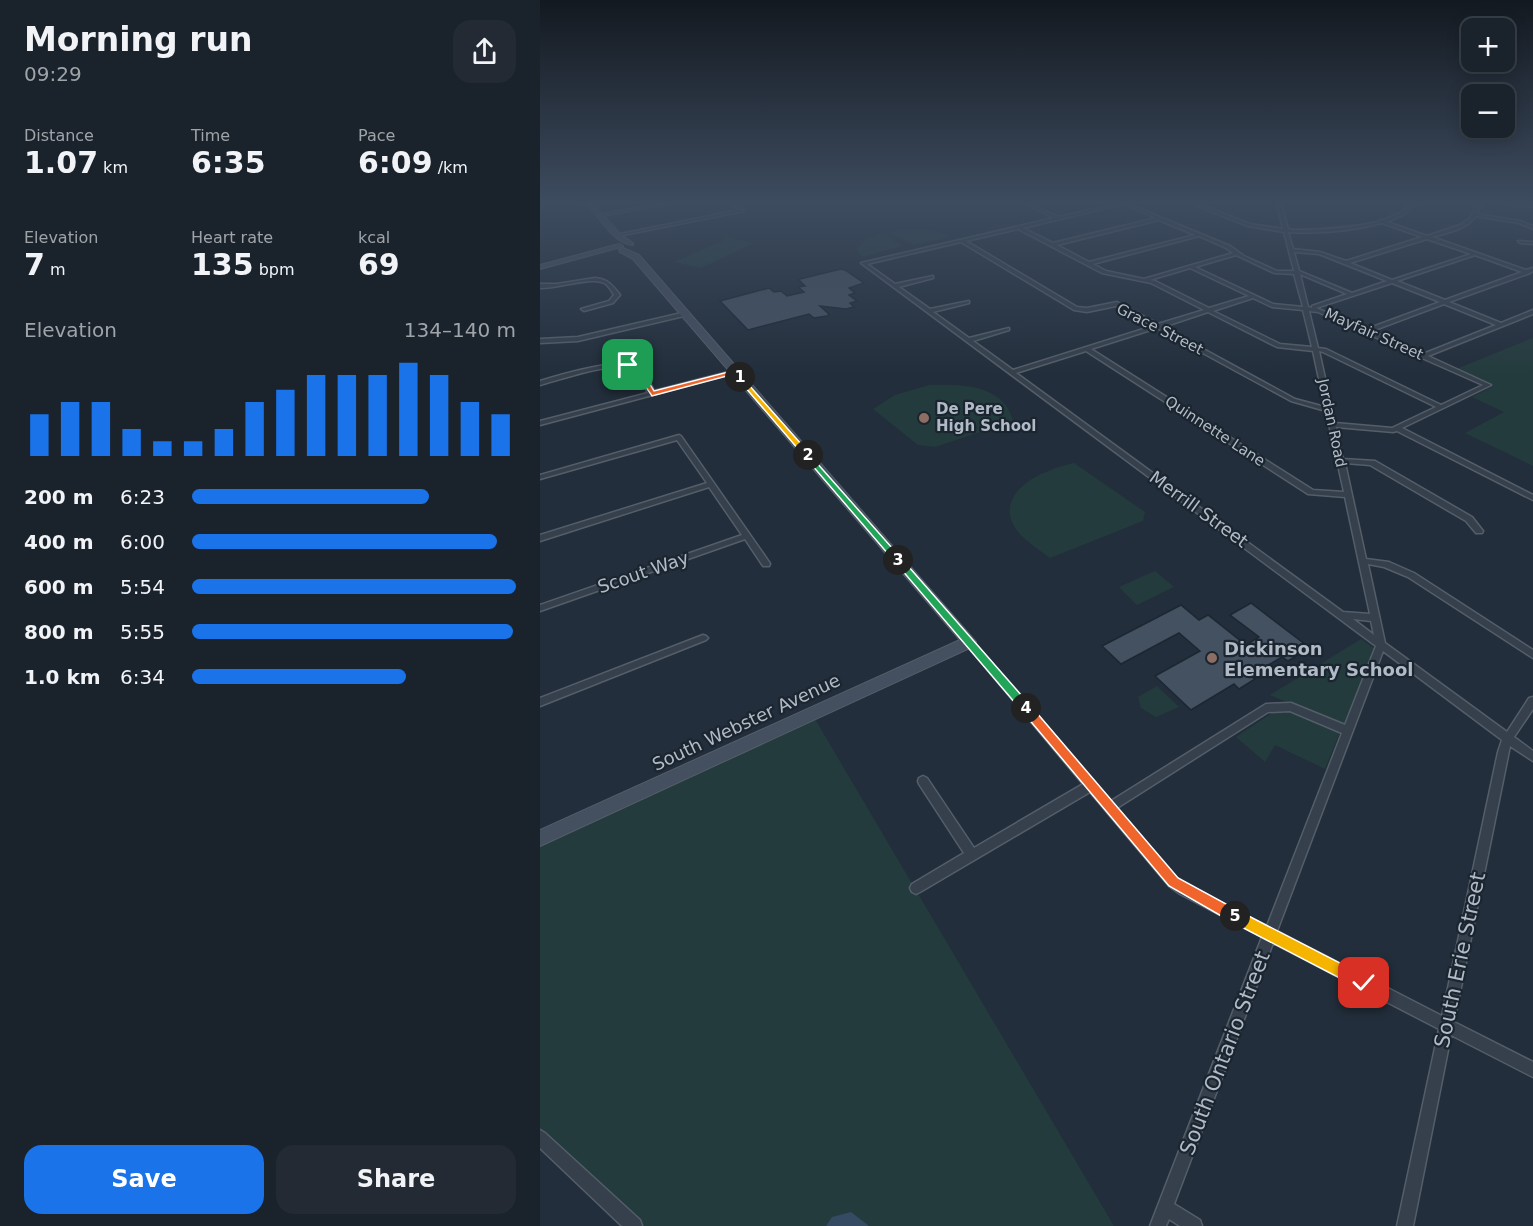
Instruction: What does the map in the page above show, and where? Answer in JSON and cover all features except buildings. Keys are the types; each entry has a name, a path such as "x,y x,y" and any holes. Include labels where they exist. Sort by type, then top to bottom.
{"street":[{"path":"540,267 562,261"},
{"path":"643,261 1173,882 1533,1070"},
{"name":"Merrill Street","path":"871,261 863,263 1533,757"},
{"name":"Grace Street","path":"997,261 1077,309 1087,310 1117,304 1293,400 1329,410"},
{"path":"1084,261 1108,273 1144,280 1279,346 1324,350 1441,407"},
{"path":"1089,264 1100,261"},
{"path":"1144,280 1210,261"},
{"path":"1254,261 1276,272 1297,273 1353,295"},
{"name":"Jordan Road","path":"1294,261 1316,349 1381,644"},
{"path":"1341,261 1502,325"},
{"path":"1346,263 1352,261"},
{"path":"1306,307 1318,307 1455,261"},
{"path":"1498,261 1531,272"},
{"name":"Mayfair Street","path":"1191,267 1272,305 1320,310 1488,385 1441,407"},
{"path":"1368,331 1531,272"},
{"path":"895,286 931,277"},
{"path":"540,286 559,287 599,280 608,282 617,295 607,303 584,309"},
{"path":"1013,372 1254,296"},
{"path":"930,311 966,302"},
{"path":"1424,356 1533,312"},
{"path":"540,341 578,339 686,314"},
{"path":"1523,316 1533,320"},
{"path":"970,340 1007,330"},
{"name":"Quinnette Lane","path":"1087,349 1311,492 1348,495"},
{"path":"540,382 609,366 628,365 638,369 652,394"},
{"path":"540,423 736,372"},
{"path":"1332,425 1393,430 1441,407"},
{"path":"1397,428 1533,498"},
{"path":"540,477 678,436 766,564"},
{"path":"1340,461 1372,463 1469,519 1479,531"},
{"path":"540,538 711,484"},
{"name":"Scout Way","path":"540,608 747,536"},
{"path":"1363,561 1386,564 1412,575 1533,655"},
{"path":"1342,615 1376,618"},
{"path":"540,702 703,638"},
{"name":"South Webster Avenue","path":"540,838 969,642"},
{"name":"South Ontario Street","path":"1158,1226 1381,644"},
{"name":"South Erie Street","path":"1405,1226 1503,752 1508,738 1533,701"},
{"path":"1110,807 1266,708 1291,707 1348,731"},
{"path":"923,781 972,855"},
{"path":"916,888 1092,785"},
{"path":"540,1138 634,1226"},
{"path":"1166,1207 1194,1226"}],"green space":[{"path":"676,261 715,261 701,268 674,262"},
{"path":"1533,338 1533,466 1465,433 1504,412 1472,397 1494,386 1456,369"},
{"path":"929,385 967,386 991,393 1008,409 1013,421 935,447 918,445 873,409 895,395"},
{"path":"1074,463 1145,512 1143,521 1050,558 1026,540 1016,529 1010,515 1011,504 1015,494 1032,479"},
{"path":"1155,571 1174,587 1137,605 1119,587"},
{"path":"1361,639 1375,649 1343,726 1270,695"},
{"path":"1157,686 1179,707 1156,717 1141,708 1138,697"},
{"path":"1281,707 1340,732 1325,769 1275,745 1265,762 1236,737"},
{"path":"812,714 1114,1226 634,1226 540,1138 540,838"}],"water":[{"path":"851,1212 869,1226 826,1226 832,1217"}],"place":[{"name":"De Pere High School","path":"924,418"},
{"name":"Dickinson Elementary School","path":"1212,658"}],"route":[{"path":"628,365 638,369 652,394 736,372 1173,882 1184,890 1364,983"}]}
